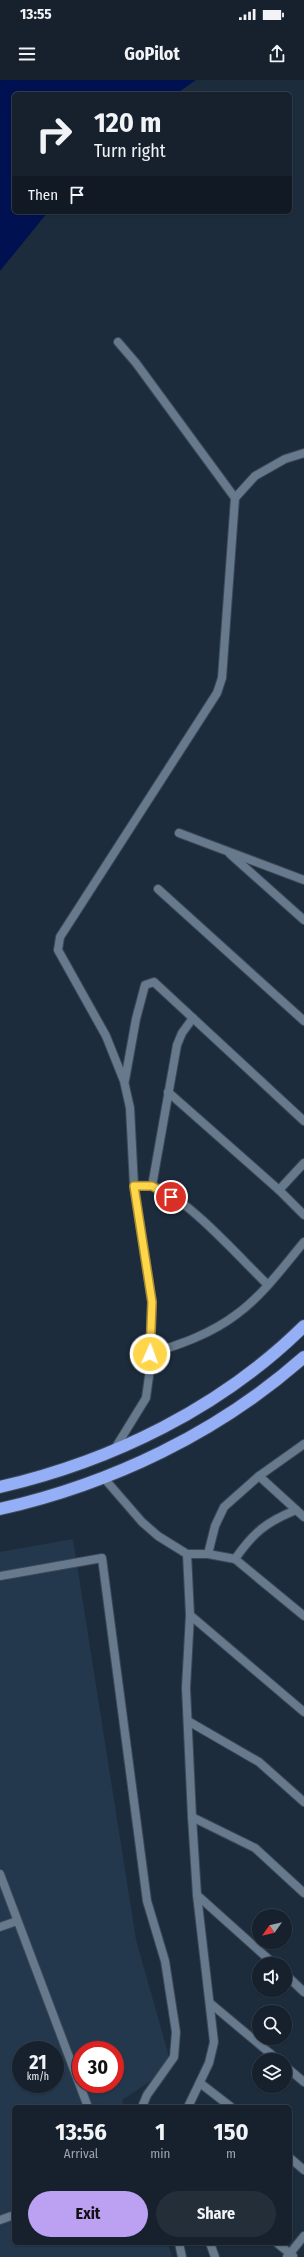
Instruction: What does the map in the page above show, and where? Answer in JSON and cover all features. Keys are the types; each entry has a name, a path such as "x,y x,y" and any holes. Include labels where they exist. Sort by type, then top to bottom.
{"highway":[{"path":"0,1487 72,1468 112,1452 159,1429 233,1384 277,1350 304,1326"},
{"path":"0,1509 77,1487 145,1460 220,1420 268,1388 304,1357"}],"street":[{"path":"118,342 235,498"},
{"path":"112,1452 146,1398 150,1354 152,1302 134,1186 130,1108 124,1081 106,1036 58,950 60,937 217,693 222,678 235,498 255,476 285,459 304,454"},
{"path":"179,833 304,880"},
{"path":"223,849 304,920"},
{"path":"158,889 304,1021"},
{"path":"124,1081 136,1019 145,985 154,982 304,1121"},
{"path":"152,1186 177,1045 182,1033 193,1018"},
{"path":"168,1092 279,1190 304,1215"},
{"path":"279,1190 304,1163"},
{"path":"134,1186 152,1186 161,1190 201,1220 268,1286"},
{"path":"150,1354 190,1341 237,1314 268,1286 304,1242"},
{"path":"208,1554 215,1526 224,1507 259,1476 304,1444"},
{"path":"259,1476 304,1517"},
{"path":"103,1477 142,1522 158,1536 187,1554 208,1554 235,1559 304,1616"},
{"path":"235,1559 248,1540 263,1526 296,1510"},
{"path":"187,1554 190,1614 186,1688 192,1817 197,1895 214,2042 209,2063 189,2105"},
{"path":"0,1576 102,1558 147,1901 165,1961 176,2032 174,2057 147,2096 143,2105"},
{"path":"190,1614 304,1712"},
{"path":"188,1721 259,1762 304,1802"},
{"path":"192,1817 255,1848 304,1893"},
{"path":"0,1874 87,2105"},
{"path":"197,1895 266,1957"},
{"path":"0,1927 17,1921"},
{"path":"292,1981 304,1992"},
{"path":"210,2003 270,2053"},
{"path":"292,2072 304,2082"},
{"path":"200,2083 228,2105"},
{"path":"292,2160 304,2170"},
{"path":"0,2220 12,2216"},
{"path":"279,2245 290,2256 304,2236"},
{"path":"179,2245 182,2257"},
{"path":"211,2245 216,2257"}],"shaded area":[{"path":"0,80 196,80 179,92 12,92 12,214 46,214 0,271"},
{"path":"73,1539 136,1940 172,2067 122,2100 123,2105 12,2105 12,2245 169,2245 172,2257 0,2257 0,1552"}],"route":[{"path":"150,1354 152,1302 134,1186 152,1186 171,1197"}]}
